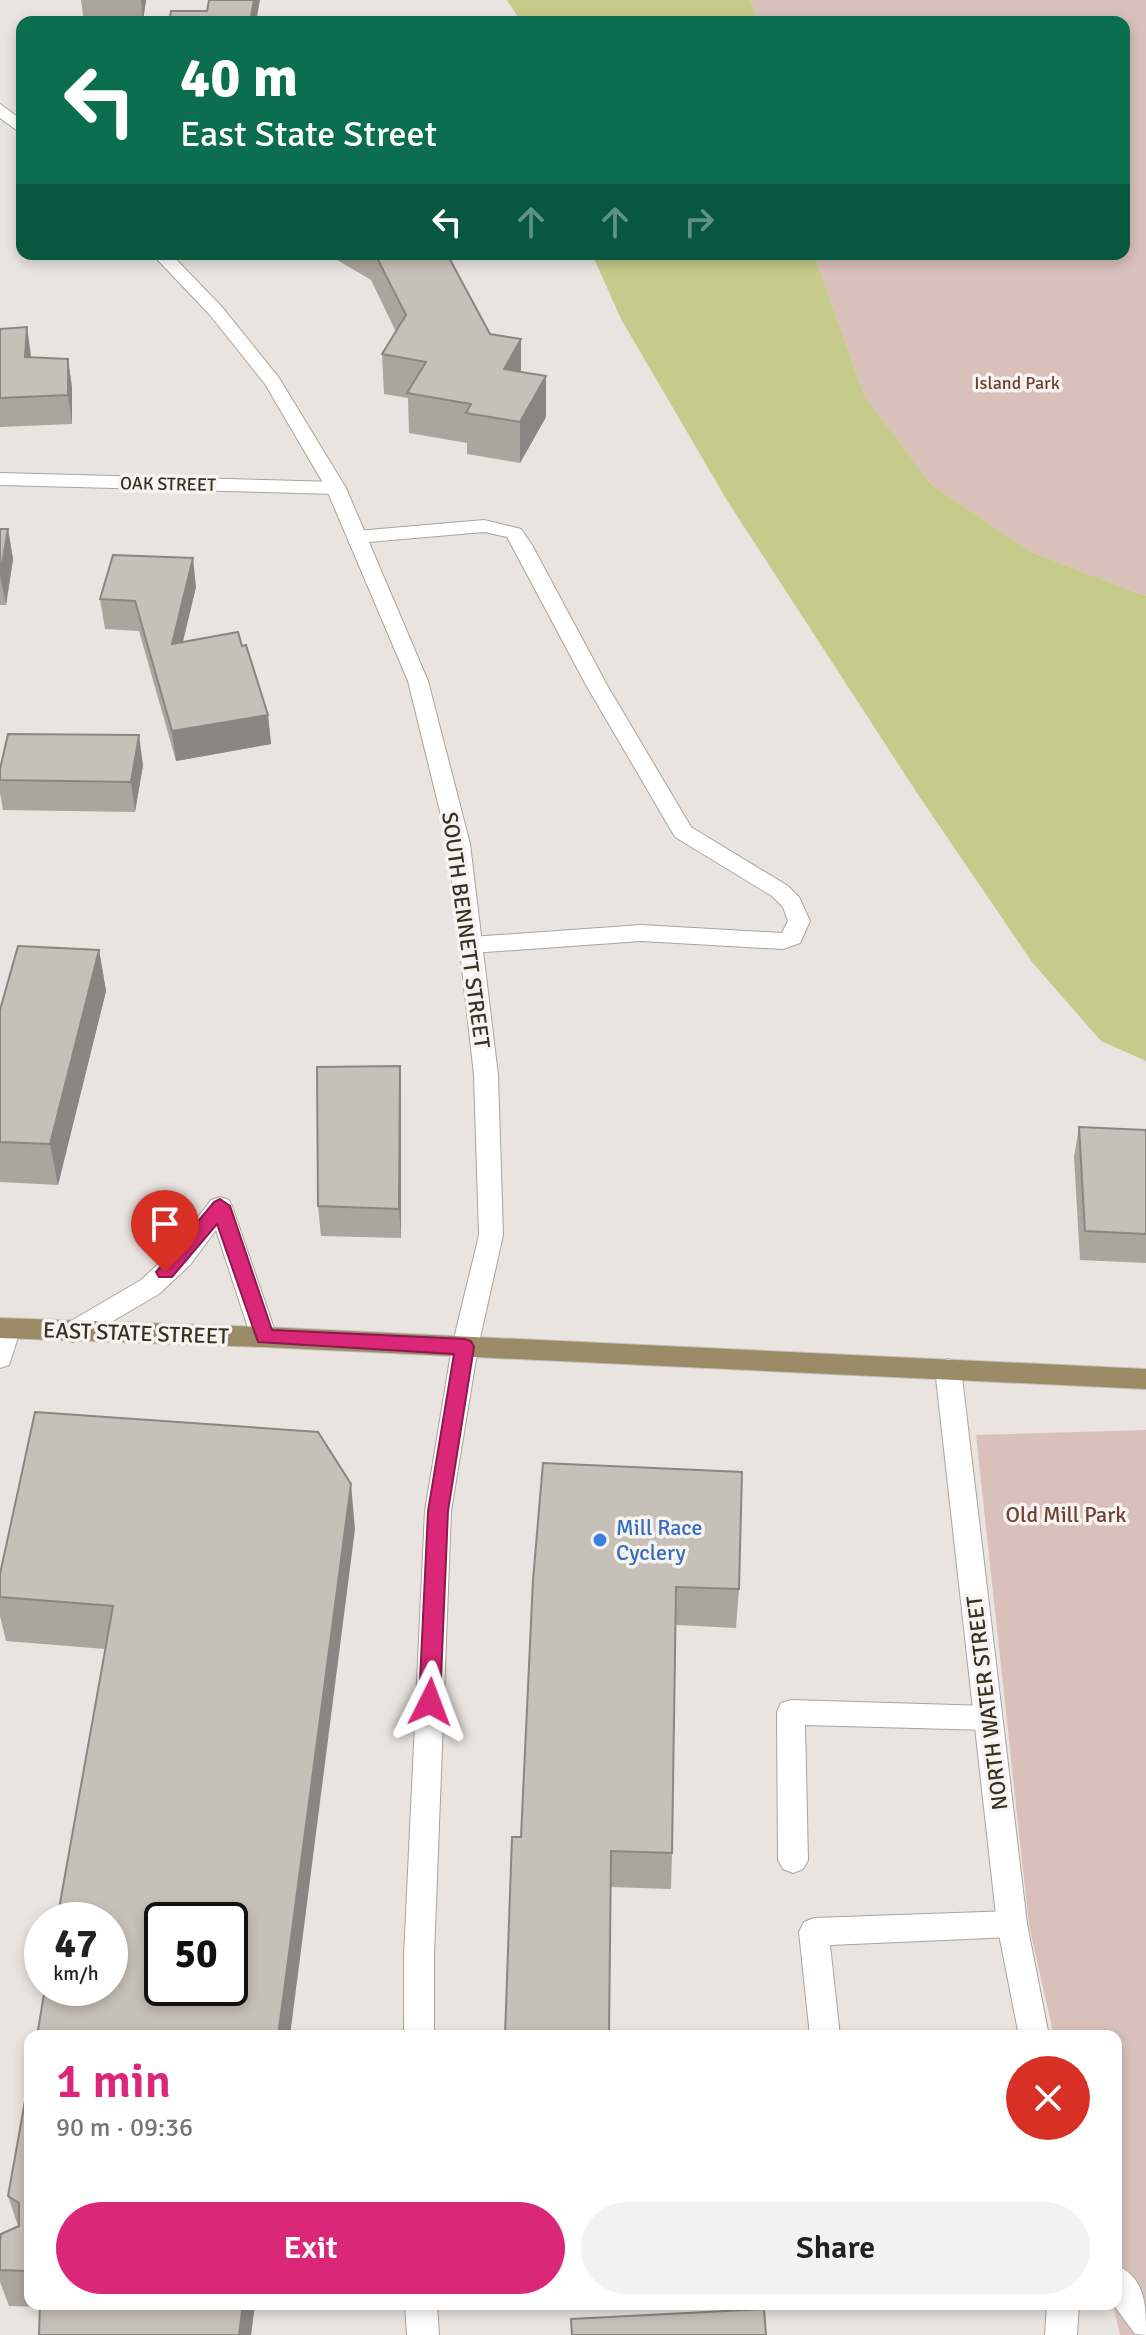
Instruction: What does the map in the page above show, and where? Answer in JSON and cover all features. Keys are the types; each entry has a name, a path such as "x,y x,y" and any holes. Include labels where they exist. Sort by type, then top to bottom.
{"main road":[{"path":"0,109 16,124"},
{"name":"SOUTH BENNETT STREET","path":"167,260 216,311 273,382 336,488 418,681 459,844 486,1075 491,1235 465,1347 438,1511 419,1956 419,2030"},
{"name":"OAK STREET","path":"0,479 336,488"},
{"path":"357,537 484,526 514,533 525,548 606,703 683,832 710,852 784,892 798,914 799,926 792,938 783,941 641,933 471,945"},
{"path":"73,1332 150,1287 181,1258 220,1206 264,1337"},
{"path":"0,1358 4,1328"},
{"name":"EAST STATE STREET","path":"4,1328 264,1337 1146,1379"},
{"name":"NORTH WATER STREET","path":"948,1369 1012,1924 1033,2030"},
{"path":"793,1860 791,1712 988,1718"},
{"path":"824,2030 814,1932 1012,1924"},
{"path":"1122,2289 1146,2323"},
{"path":"421,2310 423,2335"},
{"path":"1061,2335 1063,2310"}],"green space":[{"name":"Island Park","path":"750,0 1146,0 1146,596 1031,552 931,484 864,395 816,260 1130,260 1130,16 757,16"},
{"name":"Old Mill Park","path":"1146,1430 1146,2335 1120,2335 1114,2310 1122,2310 1122,2030 1053,2030 1029,1925 976,1435"}],"shaded area":[{"path":"507,0 750,0 757,16 517,16"},
{"path":"595,260 816,260 864,395 931,484 1031,552 1146,596 1146,1061 1101,1041 1032,962 917,793 728,502 621,319"}],"building":[{"path":"209,0 254,0 251,16 170,16 171,11 207,11"},
{"path":"378,260 450,260 490,334 521,339 504,369 546,376 520,422 466,413 471,404 407,393 426,362 382,354 406,315"},
{"path":"27,327 25,357 68,359 68,395 0,398 0,329"},
{"path":"0,529 8,529 0,575"},
{"path":"113,555 193,558 172,644 238,632 242,646 246,645 268,715 172,731 135,601 100,599"},
{"path":"8,734 139,735 131,782 0,780"},
{"path":"18,946 99,950 50,1144 0,1142 0,1010"},
{"path":"400,1066 399,1209 318,1206 317,1067"},
{"path":"1079,1127 1146,1130 1146,1234 1085,1231"},
{"path":"35,1412 318,1432 351,1484 279,2030 38,2030 42,2006 128,2006 128,1902 60,1902 113,1606 0,1597 0,1574"},
{"path":"543,1463 742,1472 739,1589 676,1587 672,1853 611,1851 609,2030 505,2030 512,1837 521,1837 533,1580"},
{"path":"24,2107 24,2271 0,2270 1,2234 19,2226 19,2203 8,2196"},
{"path":"40,2310 242,2310 239,2335 39,2335"},
{"path":"764,2310 766,2335 572,2335 571,2319"}],"place":[{"name":"Mill Race Cyclery","path":"600,1540"}],"route":[{"path":"165,1272 181,1258 220,1206 264,1337 465,1347 438,1511 430,1702"}]}
